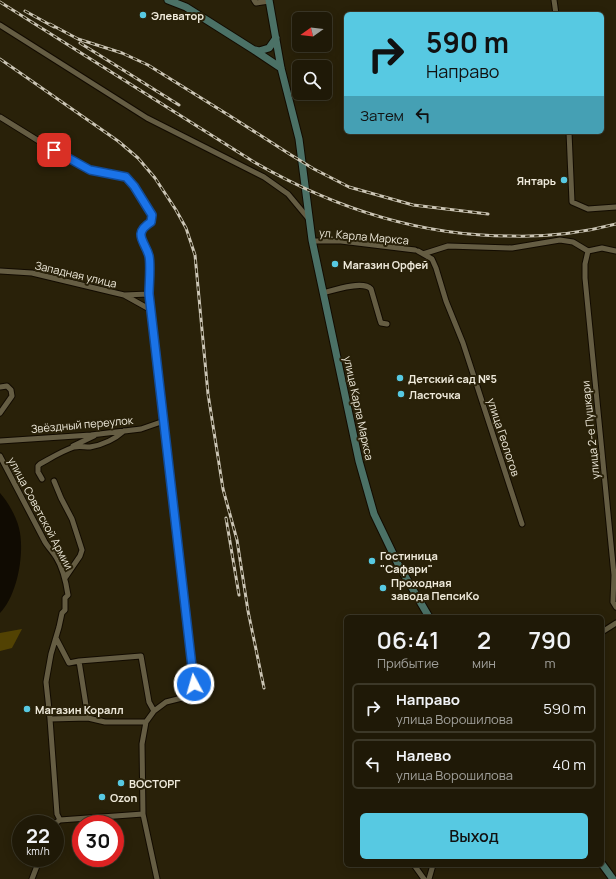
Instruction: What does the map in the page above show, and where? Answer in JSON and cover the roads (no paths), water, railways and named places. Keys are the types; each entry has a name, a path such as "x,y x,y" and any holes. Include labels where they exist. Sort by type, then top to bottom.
{"main road":[{"path":"168,0 186,7 281,68"},
{"name":"улица Карла Маркса","path":"269,1 281,68 299,139 312,242 359,460 374,514 398,564 428,615"},
{"path":"254,50 259,51 269,48 276,38"},
{"path":"604,867 613,879"}],"street":[{"path":"254,0 256,3 269,1"},
{"path":"554,0 556,12"},
{"path":"0,25 147,118 264,177 288,194 308,218"},
{"path":"0,117 90,170 126,177 134,186 152,215 151,222 144,226 141,234 141,240 149,257 149,294 195,692 190,696 166,702 154,710 146,722 142,744 143,814 157,879"},
{"path":"569,134 572,202 588,209 616,208"},
{"path":"418,252 448,246 512,248 560,240 573,242 588,251 602,248 616,251"},
{"name":"ул. Карла Маркса","path":"312,242 341,241 418,252"},
{"name":"улица 2-е Пушкари","path":"588,251 585,264 585,278 614,575 615,603"},
{"name":"улица Геологов","path":"418,252 432,259 436,268 446,302 463,343 522,524"},
{"name":"Западная улица","path":"0,271 32,273 124,295"},
{"path":"323,293 360,285 369,286 381,323 387,324"},
{"path":"124,295 149,294"},
{"path":"124,295 151,310"},
{"path":"0,387 7,386 11,390 12,396 0,413"},
{"name":"Звёздный переулок","path":"0,440 125,431 141,429 164,421"},
{"path":"42,479 38,472 38,466 40,464 71,449 82,446 96,446 113,439 125,431"},
{"path":"71,449 74,445 96,434"},
{"name":"улица Советской Армии","path":"0,456 46,543 57,558 65,578 68,595 65,598 65,610 62,613 51,654 46,682 58,815"},
{"name":"улица Советской Армии","path":"54,480 72,519 82,550 80,556 65,578"},
{"path":"604,631 616,623"},
{"path":"56,638 69,663 141,656 149,702 154,710"},
{"path":"79,661 88,718"},
{"path":"50,719 88,718 105,722 146,722"},
{"path":"64,820 143,814"},
{"path":"32,879 37,867"},
{"path":"415,867 424,879"},
{"path":"429,879 432,867"}],"railway":[{"path":"0,2 254,162 315,193 346,206 410,225 477,235 551,235 590,230 616,224"},
{"path":"25,11 54,27"},
{"path":"50,24 78,39 122,53 148,65 314,169 349,187 413,205 488,214"},
{"path":"80,43 179,105"},
{"path":"0,59 118,141 138,158 155,178 186,228 195,255 208,394 223,489 237,540 248,611 264,688"},
{"path":"226,518 239,595"}],"place":[{"name":"Элеватор","path":"143,15"},
{"name":"Янтарь","path":"564,180"},
{"name":"Магазин Орфей","path":"335,264"},
{"name":"Детский сад №5","path":"400,378"},
{"name":"Ласточка","path":"401,394"},
{"name":"Гостиница \"Сафари\"","path":"372,561"},
{"name":"Проходная завода ПепсиКо","path":"383,588"},
{"name":"Магазин Коралл","path":"27,709"},
{"name":"ВОСТОРГ","path":"121,783"},
{"name":"Ozon","path":"102,797"}]}
